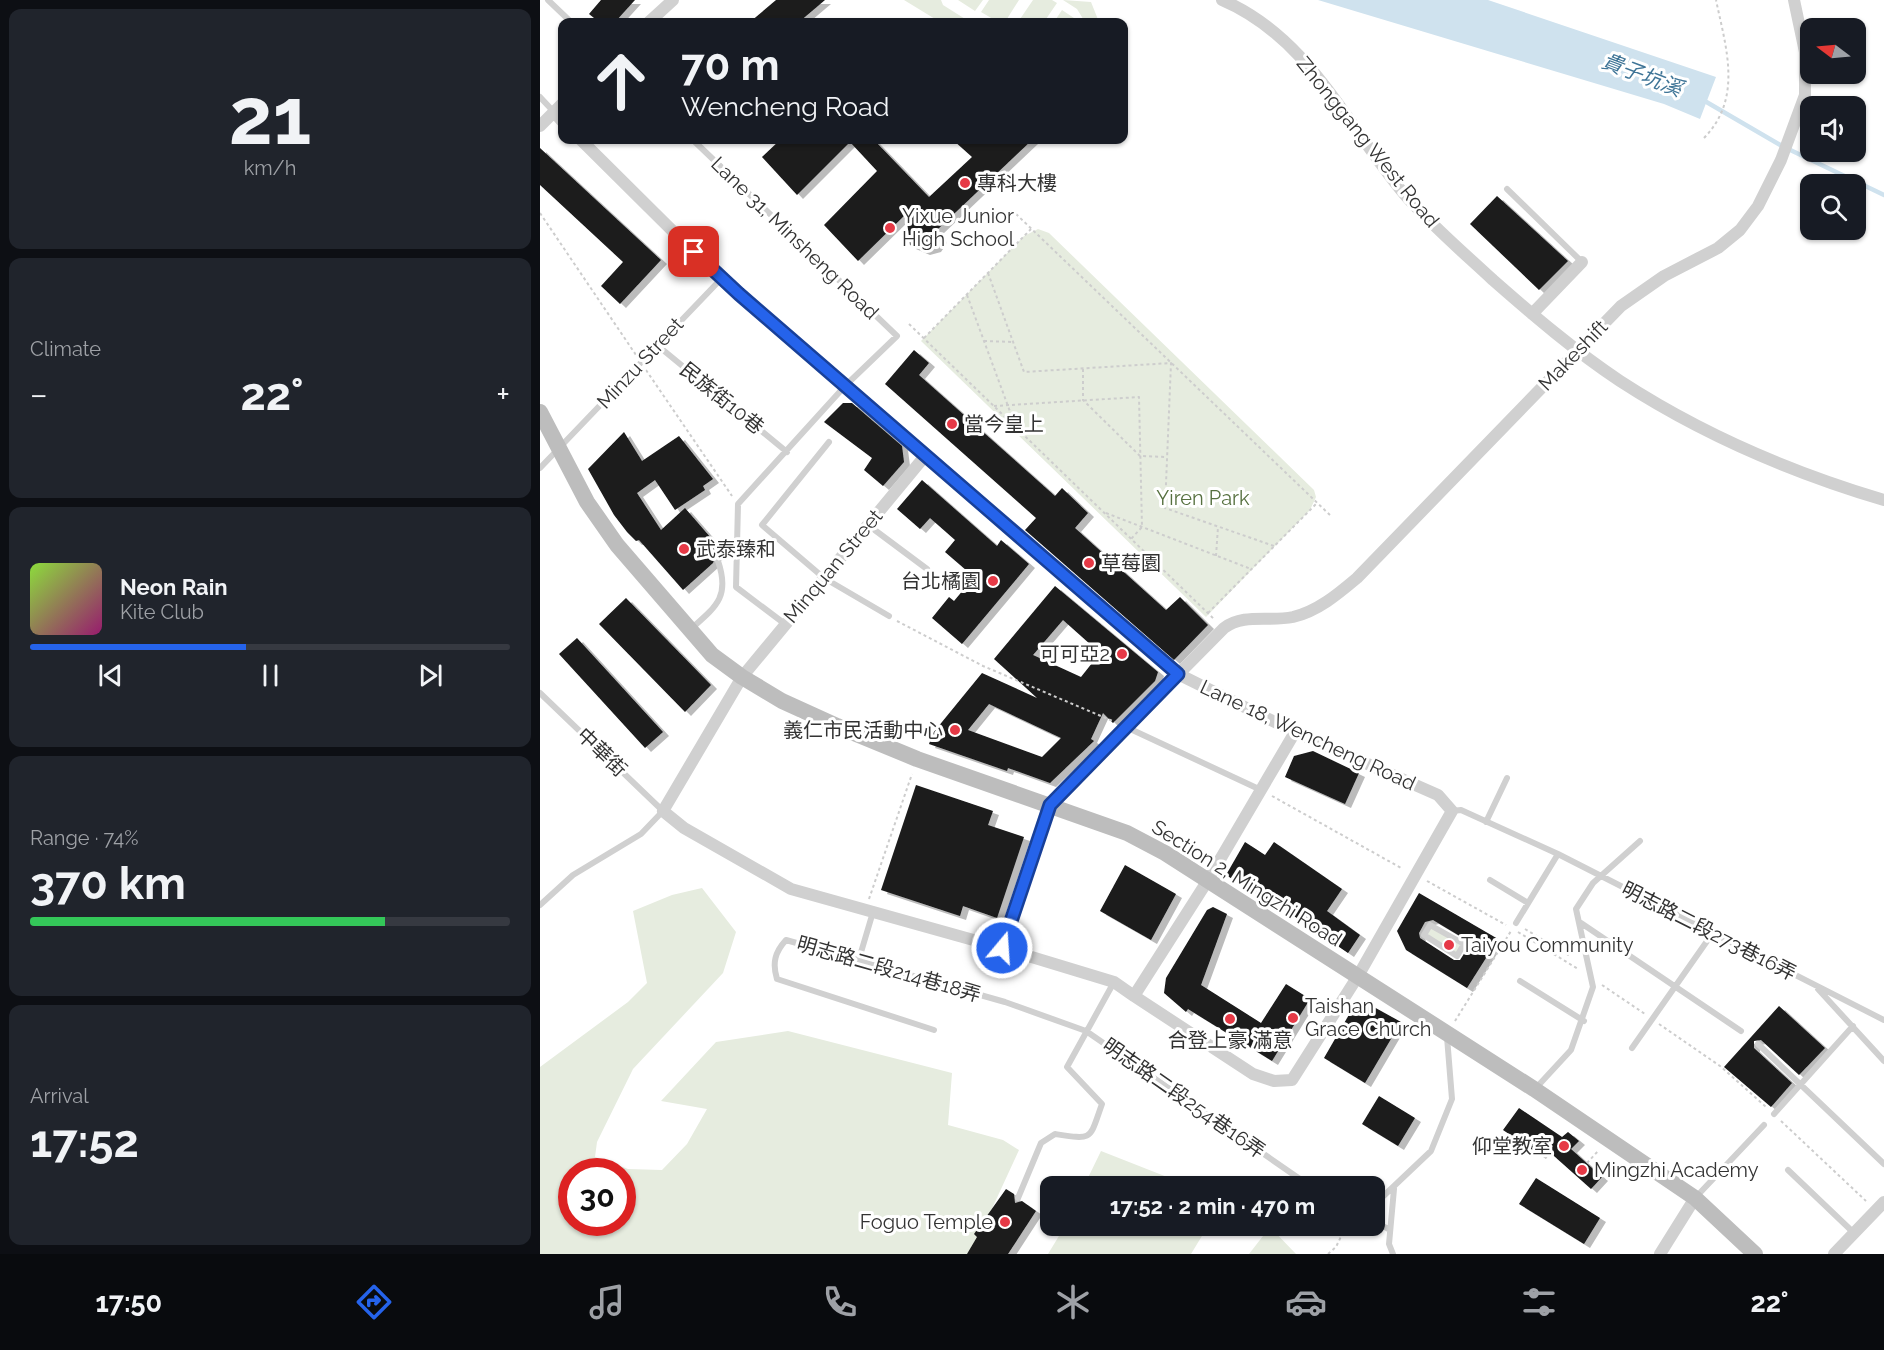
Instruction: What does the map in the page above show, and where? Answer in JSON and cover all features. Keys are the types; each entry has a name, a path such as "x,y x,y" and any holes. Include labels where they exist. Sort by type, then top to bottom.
{"main road":[{"name":"Section 2, Mingzhi Road","path":"540,412 587,502 599,519 711,655 742,678 782,701 917,759 1127,834 1208,880 1534,1089 1695,1198 1755,1254"}],"street":[{"path":"653,18 673,0"},
{"name":"Zhonggang West Road","path":"1222,0 1247,11 1267,25 1303,57 1405,195 1439,231 1577,351 1621,381 1706,430 1820,478 1884,500"},
{"name":"Makeshift","path":"1224,628 1241,620 1292,617 1312,611 1334,597 1357,578 1621,306 1665,276 1718,248 1740,230 1758,206 1781,160 1800,112 1807,74 1794,0"},
{"path":"540,126 558,114"},
{"path":"585,144 721,279 1178,674"},
{"path":"1532,314 1582,262"},
{"name":"Minquan Street","path":"663,811 742,678 926,456"},
{"path":"1002,948 1050,805 1224,628"},
{"name":"Lane 18, Wencheng Road","path":"1178,674 1294,732 1438,795 1452,811"},
{"path":"1134,996 1208,880 1294,732"},
{"path":"663,811 684,828 791,889 1114,982 1253,1074 1274,1081 1292,1080 1358,976 1452,811"},
{"path":"1660,1254 1695,1198"},
{"path":"1834,1254 1880,1206"}],"lane":[{"path":"548,0 567,18"},
{"path":"540,97 558,111"},
{"name":"Lane 31, Minsheng Road","path":"697,144 897,336 845,386"},
{"path":"1508,189 1582,262"},
{"name":"Minzu Street","path":"560,449 721,279"},
{"name":"民族街10巷","path":"657,345 787,452"},
{"path":"785,624 736,587 738,504 845,386"},
{"path":"829,442 762,525 824,578 889,616"},
{"path":"540,468 560,449"},
{"path":"868,525 927,569"},
{"path":"690,631 717,605 723,589 718,561"},
{"name":"中華街","path":"540,693 663,811"},
{"path":"1126,727 1261,790"},
{"path":"1486,822 1507,778"},
{"name":"明志路二段273巷16弄","path":"1452,811 1461,810 1558,854 1884,1020"},
{"path":"540,905 573,875 642,834 663,811"},
{"path":"1534,1089 1571,1050 1584,1021 1593,987 1581,923 1576,909 1593,883 1640,841"},
{"path":"1514,926 1558,854"},
{"path":"1490,880 1528,903"},
{"path":"859,959 869,911"},
{"path":"1581,923 1741,1030"},
{"path":"1430,925 1464,944 1457,956 1424,935 1427,930 1430,925"},
{"path":"1632,1048 1712,934"},
{"name":"明志路二段214巷18弄","path":"934,1030 777,979 773,967 777,950 786,940 859,959 1005,1002 1086,1031"},
{"path":"1520,981 1584,1021"},
{"path":"1018,1198 1041,1143 1055,1134 1083,1138 1091,1134 1102,1104 1067,1067 1114,982"},
{"path":"1816,986 1884,1061"},
{"path":"1774,1114 1853,1026"},
{"name":"明志路二段254巷16弄","path":"1086,1031 1296,1176"},
{"path":"1385,1196 1431,1151 1452,1099 1447,1033"},
{"path":"1758,1044 1884,1164"},
{"path":"1695,1198 1764,1125"},
{"path":"1788,1170 1854,1233"},
{"path":"1393,1254 1389,1244 1394,1188"},
{"path":"1385,1227 1390,1230"}],"path":[{"path":"1704,138 1713,129 1724,111 1730,87 1729,62 1716,0"},
{"path":"540,213 738,504"},
{"path":"1016,214 1332,517"},
{"path":"924,338 1031,229"},
{"path":"988,273 1024,372 1171,363"},
{"path":"967,295 1016,427"},
{"path":"909,324 1224,628"},
{"path":"984,341 1014,342"},
{"path":"1171,363 1165,508 1274,546"},
{"path":"1083,369 1083,400 1140,456 1167,457"},
{"path":"994,406 1139,397 1142,527 1131,539"},
{"path":"1208,613 1317,503"},
{"path":"1103,512 1251,569"},
{"path":"1216,556 1218,527"},
{"path":"889,616 983,666 1126,727"},
{"path":"869,911 917,759"},
{"path":"1261,790 1416,876 1570,956"},
{"path":"1514,926 1720,1066 1880,1206"},
{"path":"1447,1033 1514,926"},
{"path":"1328,1254 1336,1247 1341,1236"}],"green space":[{"path":"904,0 941,0 943,5 964,18 933,18"},
{"path":"958,0 983,0 975,11"},
{"path":"989,0 1019,0 1008,18 991,18 981,12"},
{"path":"1033,0 1052,0 1057,3 1047,18 1021,18"},
{"path":"1063,0 1091,2 1097,18 1083,18 1077,9"},
{"path":"1062,10 1074,18 1057,18"},
{"name":"Yiren Park","path":"1038,229 1049,233 1314,490 1316,497 1310,510 1206,617 921,341 1024,236"},
{"path":"702,888 736,932 723,973 633,1069 597,1142 595,1157 598,1158 558,1158 558,1236 636,1236 636,1169 662,1170 687,1144 707,1109 661,1101 716,1042 788,1031 952,1073 948,1125 1003,1140 1019,1150 971,1254 540,1254 540,1067 628,1002 647,983 633,911 672,895"},
{"path":"1431,927 1461,945 1456,953 1427,935"},
{"path":"1101,1151 1165,1176 1089,1176"},
{"path":"1059,1236 1202,1236 1191,1254 1048,1254"},
{"path":"1263,1236 1279,1236 1296,1254 1249,1254"}],"water":[{"path":"1318,0 1488,0 1716,77 1700,119 1664,104"}],"building":[{"path":"601,0 635,0 619,18 594,18 589,14"},
{"path":"776,0 825,0 804,18 755,18"},
{"path":"776,144 848,144 797,195 762,157"},
{"path":"852,144 878,144 929,197 972,157 957,144 1028,144 937,230 941,239 935,248 924,251 910,245 906,214 858,261 824,225 877,171"},
{"path":"540,148 661,260 620,304 601,286 623,262 540,185"},
{"path":"1497,196 1568,261 1539,290 1470,224"},
{"path":"914,350 929,363 919,375 1055,496 1062,488 1088,513 1075,528 1166,610 1180,597 1208,625 1174,660 1025,530 1036,518 885,384"},
{"path":"843,403 852,403 902,446 904,462 883,486 864,470 872,458 824,422"},
{"path":"624,432 642,461 679,436 713,479 703,486 705,490 675,510 655,480 637,493 661,530 685,508 724,553 715,557 713,563 683,590 639,540 636,541 627,532 614,515 588,469"},
{"path":"922,480 997,546 1001,540 1029,564 962,644 932,618 949,597 954,601 974,577 945,552 955,540 930,518 920,529 897,509"},
{"path":"1055,586 1158,672 1155,681 1113,723 1103,713 1091,739 1094,741 1050,783 929,744 933,733 982,673 1037,698 994,659","holes":["1063,620 1100,653 1081,677 1033,655","989,704 1061,738 1042,757 968,730"]},
{"path":"626,598 711,685 685,712 599,624"},
{"path":"577,638 663,732 645,748 559,654"},
{"path":"1313,751 1359,773 1345,804 1285,777 1294,756"},
{"path":"916,785 993,811 988,825 1024,837 997,918 963,906 960,916 881,890"},
{"path":"1245,842 1265,855 1274,842 1342,889 1327,911 1360,935 1348,953 1272,901 1270,903 1226,875"},
{"path":"1125,865 1176,894 1151,940 1100,911"},
{"name":"Taiyou Community","path":"1419,893 1498,939 1467,988 1406,950 1397,931","holes":["1433,920 1468,941 1469,946 1460,960 1454,960 1420,938 1419,933 1425,922"]},
{"path":"1213,907 1227,914 1201,985 1261,1023 1286,984 1310,999 1272,1061 1188,1009 1186,1012 1164,993 1166,978 1207,910"},
{"path":"1363,1001 1401,1022 1365,1083 1324,1058 1354,1006"},
{"path":"1779,1006 1825,1048 1799,1075 1761,1040 1754,1041 1754,1048 1792,1083 1771,1107 1724,1067"},
{"path":"1379,1096 1415,1118 1398,1146 1362,1124"},
{"path":"1519,1108 1562,1137 1568,1132 1579,1141 1571,1149 1602,1177 1591,1189 1545,1148 1540,1155 1503,1130"},
{"path":"1536,1178 1600,1218 1584,1244 1519,1204"},
{"name":"Foguo Temple","path":"1006,1189 1014,1194 1015,1203 1022,1201 1036,1211 1008,1254 967,1254 977,1237 974,1234"}],"waterway":[{"name":"貴子坑溪","path":"1703,100 1782,146 1884,195"}],"place":[{"name":"專科大樓","path":"965,183"},
{"name":"Yixue Junior High School","path":"890,228"},
{"name":"當今皇上","path":"952,424"},
{"name":"武泰臻和","path":"684,549"},
{"name":"草莓園","path":"1089,563"},
{"name":"台北橘園","path":"993,581"},
{"name":"可可亞2","path":"1122,654"},
{"name":"義仁市民活動中心","path":"955,730"},
{"name":"Taiyou Community","path":"1449,945"},
{"name":"Taishan Grace Church","path":"1293,1018"},
{"name":"合登上豪 滿意","path":"1230,1019"},
{"name":"仰堂教室","path":"1564,1146"},
{"name":"Mingzhi Academy","path":"1582,1170"},
{"name":"Foguo Temple","path":"1005,1222"}],"route":[{"path":"694,252 721,279 1178,674 1050,805 1002,948"}]}
